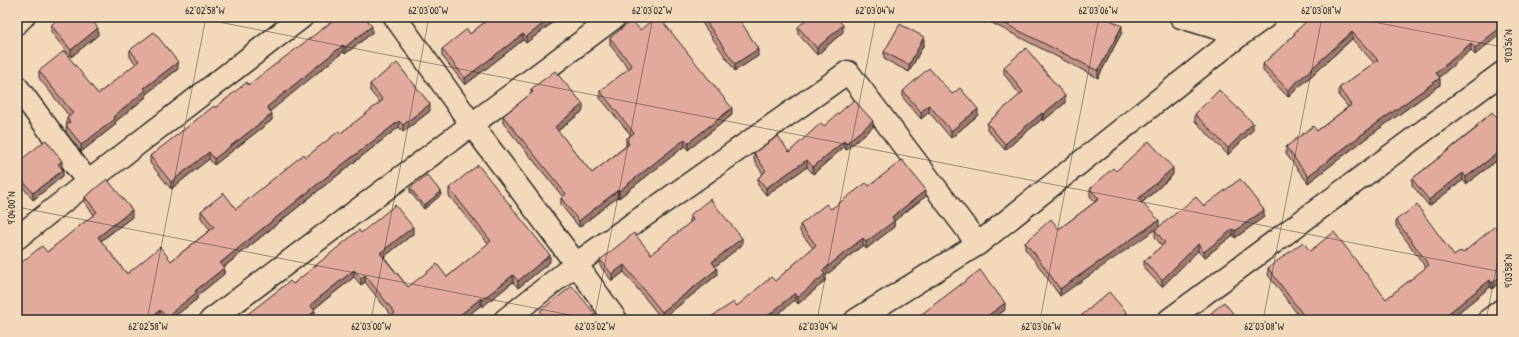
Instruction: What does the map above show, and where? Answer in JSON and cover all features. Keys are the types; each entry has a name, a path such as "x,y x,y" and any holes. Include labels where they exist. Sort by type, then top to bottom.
{"street":[{"path":"17,23 23,17"},
{"path":"17,238 302,17"},
{"path":"395,17 472,125 616,320"},
{"path":"211,320 615,17"},
{"path":"1181,17 1240,35"},
{"path":"856,320 978,244 1240,35 1265,17"},
{"path":"505,320 576,264 848,72 978,244"},
{"path":"1169,320 1502,72"},
{"path":"17,87 88,182"},
{"path":"1489,320 1502,310"}],"building":[{"path":"61,17 89,17 98,28 71,50 51,25"},
{"path":"338,17 365,17 372,26 345,47 343,45 267,107 272,114 214,159 209,152 171,182 150,156 214,106 215,108 247,82 248,85"},
{"path":"491,17 552,17 526,37 523,34 465,78 442,49 467,29 470,34"},
{"path":"656,17 659,17 732,108 688,143 685,139 579,221 561,198 566,194 503,116 533,92 531,89 555,71 583,104 555,127 592,173 629,144 626,139 634,133 600,91 632,66 610,38 632,20 640,30"},
{"path":"703,17 738,17 758,49 735,64"},
{"path":"809,17 836,17 843,25 817,48 798,27"},
{"path":"992,17 1105,17 1122,26 1098,71"},
{"path":"1311,17 1432,17 1434,19 1436,17 1442,17 1447,22 1453,17 1502,17 1502,26 1475,48 1471,43 1436,73 1440,78 1369,129 1308,176 1286,147 1313,126 1317,131 1351,105 1339,88 1378,60 1352,32 1288,90 1263,64"},
{"path":"900,24 924,37 909,65 884,52"},
{"path":"154,32 178,62 144,88 146,90 113,117 115,119 81,145 66,125 70,122 67,118 73,113 39,71 64,51 98,94 139,61 130,50"},
{"path":"1026,48 1065,96 1005,144 987,123 1023,92 1004,67"},
{"path":"397,63 430,104 403,125 399,121 324,179 220,263 224,268 166,317 160,310 147,320 17,320 17,266 42,246 47,252 97,212 85,197 107,179 132,210 98,237 127,274 160,247 171,261 214,227 201,211 224,193 236,209 304,154 306,157 339,131 341,133 383,100 370,84"},
{"path":"929,68 952,94 960,88 978,109 951,131 929,105 921,112 903,91"},
{"path":"1219,90 1253,123 1228,148 1195,114"},
{"path":"854,100 873,121 846,143 844,141 813,167 807,160 766,188 758,178 766,171 754,153 778,136 789,152 821,123 824,126"},
{"path":"1492,112 1496,117 1502,112 1502,156 1499,152 1466,177 1463,173 1429,200 1412,179 1478,127 1476,126"},
{"path":"46,140 62,161 58,164 63,170 33,193 17,174 17,163"},
{"path":"1149,141 1173,168 1138,199 1159,220 1060,289 1035,254 1025,243 1051,219 1059,229 1099,199 1090,189 1113,168 1116,171"},
{"path":"902,160 926,190 892,217 894,221 866,242 863,238 822,271 825,274 798,297 795,293 763,320 706,320 734,302 737,306 771,277 775,281 816,245 800,225 826,204 831,209 866,183 869,186"},
{"path":"478,165 550,255 518,281 513,275 454,320 387,320 395,313 365,275 361,278 354,270 310,305 315,311 304,320 240,320 290,281 293,284 359,230 361,233 395,205 413,227 380,253 408,287 437,264 447,277 491,241 449,188"},
{"path":"427,175 441,192 424,205 410,188"},
{"path":"1240,179 1264,210 1235,231 1233,229 1204,252 1198,244 1162,280 1144,261 1165,243 1155,230 1196,197 1204,206"},
{"path":"710,199 742,238 712,262 717,269 662,312 624,265 612,274 600,260 634,233 651,254 693,220 690,215"},
{"path":"1417,205 1454,256 1461,251 1463,253 1495,226 1497,228 1502,223 1502,275 1492,283 1490,280 1440,320 1307,320 1268,268 1303,242 1310,251 1334,232 1386,299 1429,265 1396,220"},
{"path":"980,270 1005,303 982,320 977,315 969,320 922,320 919,316"},
{"path":"572,286 595,314 588,320 536,320 543,315 540,311"},
{"path":"1109,292 1127,313 1119,320 1086,320 1082,315"},
{"path":"1224,302 1238,320 1203,320"}]}
